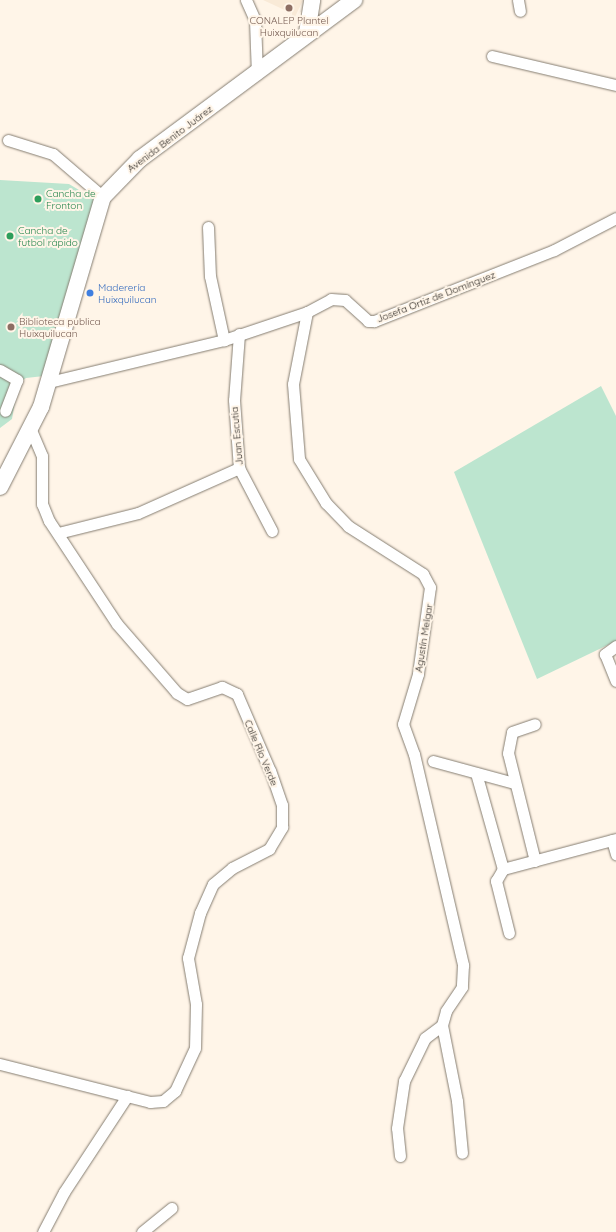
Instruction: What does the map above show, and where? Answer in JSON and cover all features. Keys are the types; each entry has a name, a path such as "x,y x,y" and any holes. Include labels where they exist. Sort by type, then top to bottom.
{"main road":[{"path":"307,33 312,0"},
{"name":"Avenida Benito Juárez","path":"0,487 31,430 49,382 103,197 140,159 257,74 307,33 354,0"}],"street":[{"path":"246,0 255,20 257,74"},
{"path":"492,56 616,85"},
{"path":"8,140 53,154 103,197"},
{"name":"Josefa Ortiz de Domínguez","path":"49,382 224,340 307,312 331,299 345,300 368,321 374,321 554,250 616,218"},
{"path":"208,227 210,276 224,340"},
{"name":"Agustín Melgar","path":"307,312 293,384 299,459 326,503 348,526 423,574 430,587 416,682 403,724 414,754 463,965 462,987 446,1011 442,1025"},
{"name":"Juan Escutia","path":"239,334 234,400 239,468 272,531"},
{"path":"0,370 17,380 5,411"},
{"name":"Calle Río Verde","path":"31,430 43,463 42,504 58,533 117,624 176,693 187,699 222,687 237,694 282,805 282,827 276,842 213,884 200,913 188,958 196,1004 194,1048 185,1076 163,1101 150,1102 127,1096"},
{"path":"58,533 152,508 239,468"},
{"path":"616,646 605,654 616,680"},
{"path":"535,724 512,732 508,741 514,783 535,861"},
{"path":"433,761 514,783"},
{"path":"476,773 503,869"},
{"path":"510,933 496,881 503,869 614,840 616,854"},
{"path":"400,1156 397,1128 404,1081 425,1038 442,1025 457,1102 462,1153"},
{"path":"0,1064 127,1096 64,1192 43,1232"},
{"path":"142,1232 172,1208"}],"shaded area":[{"name":"CONALEP Plantel Huixquilucan","path":"263,0 303,0 294,19 289,12"}],"green space":[{"path":"0,180 69,184 94,199 44,376 26,378 18,384 12,419 0,428"},
{"path":"601,386 616,416 616,641 537,679 454,472"}],"place":[{"name":"CONALEP Plantel Huixquilucan","path":"289,8"},
{"name":"Cancha de Fronton","path":"38,199"},
{"name":"Cancha de futbol rápido","path":"10,236"},
{"name":"Maderería Huixquilucan","path":"90,293"},
{"name":"Biblioteca publica Huixquilucan","path":"11,327"}]}
